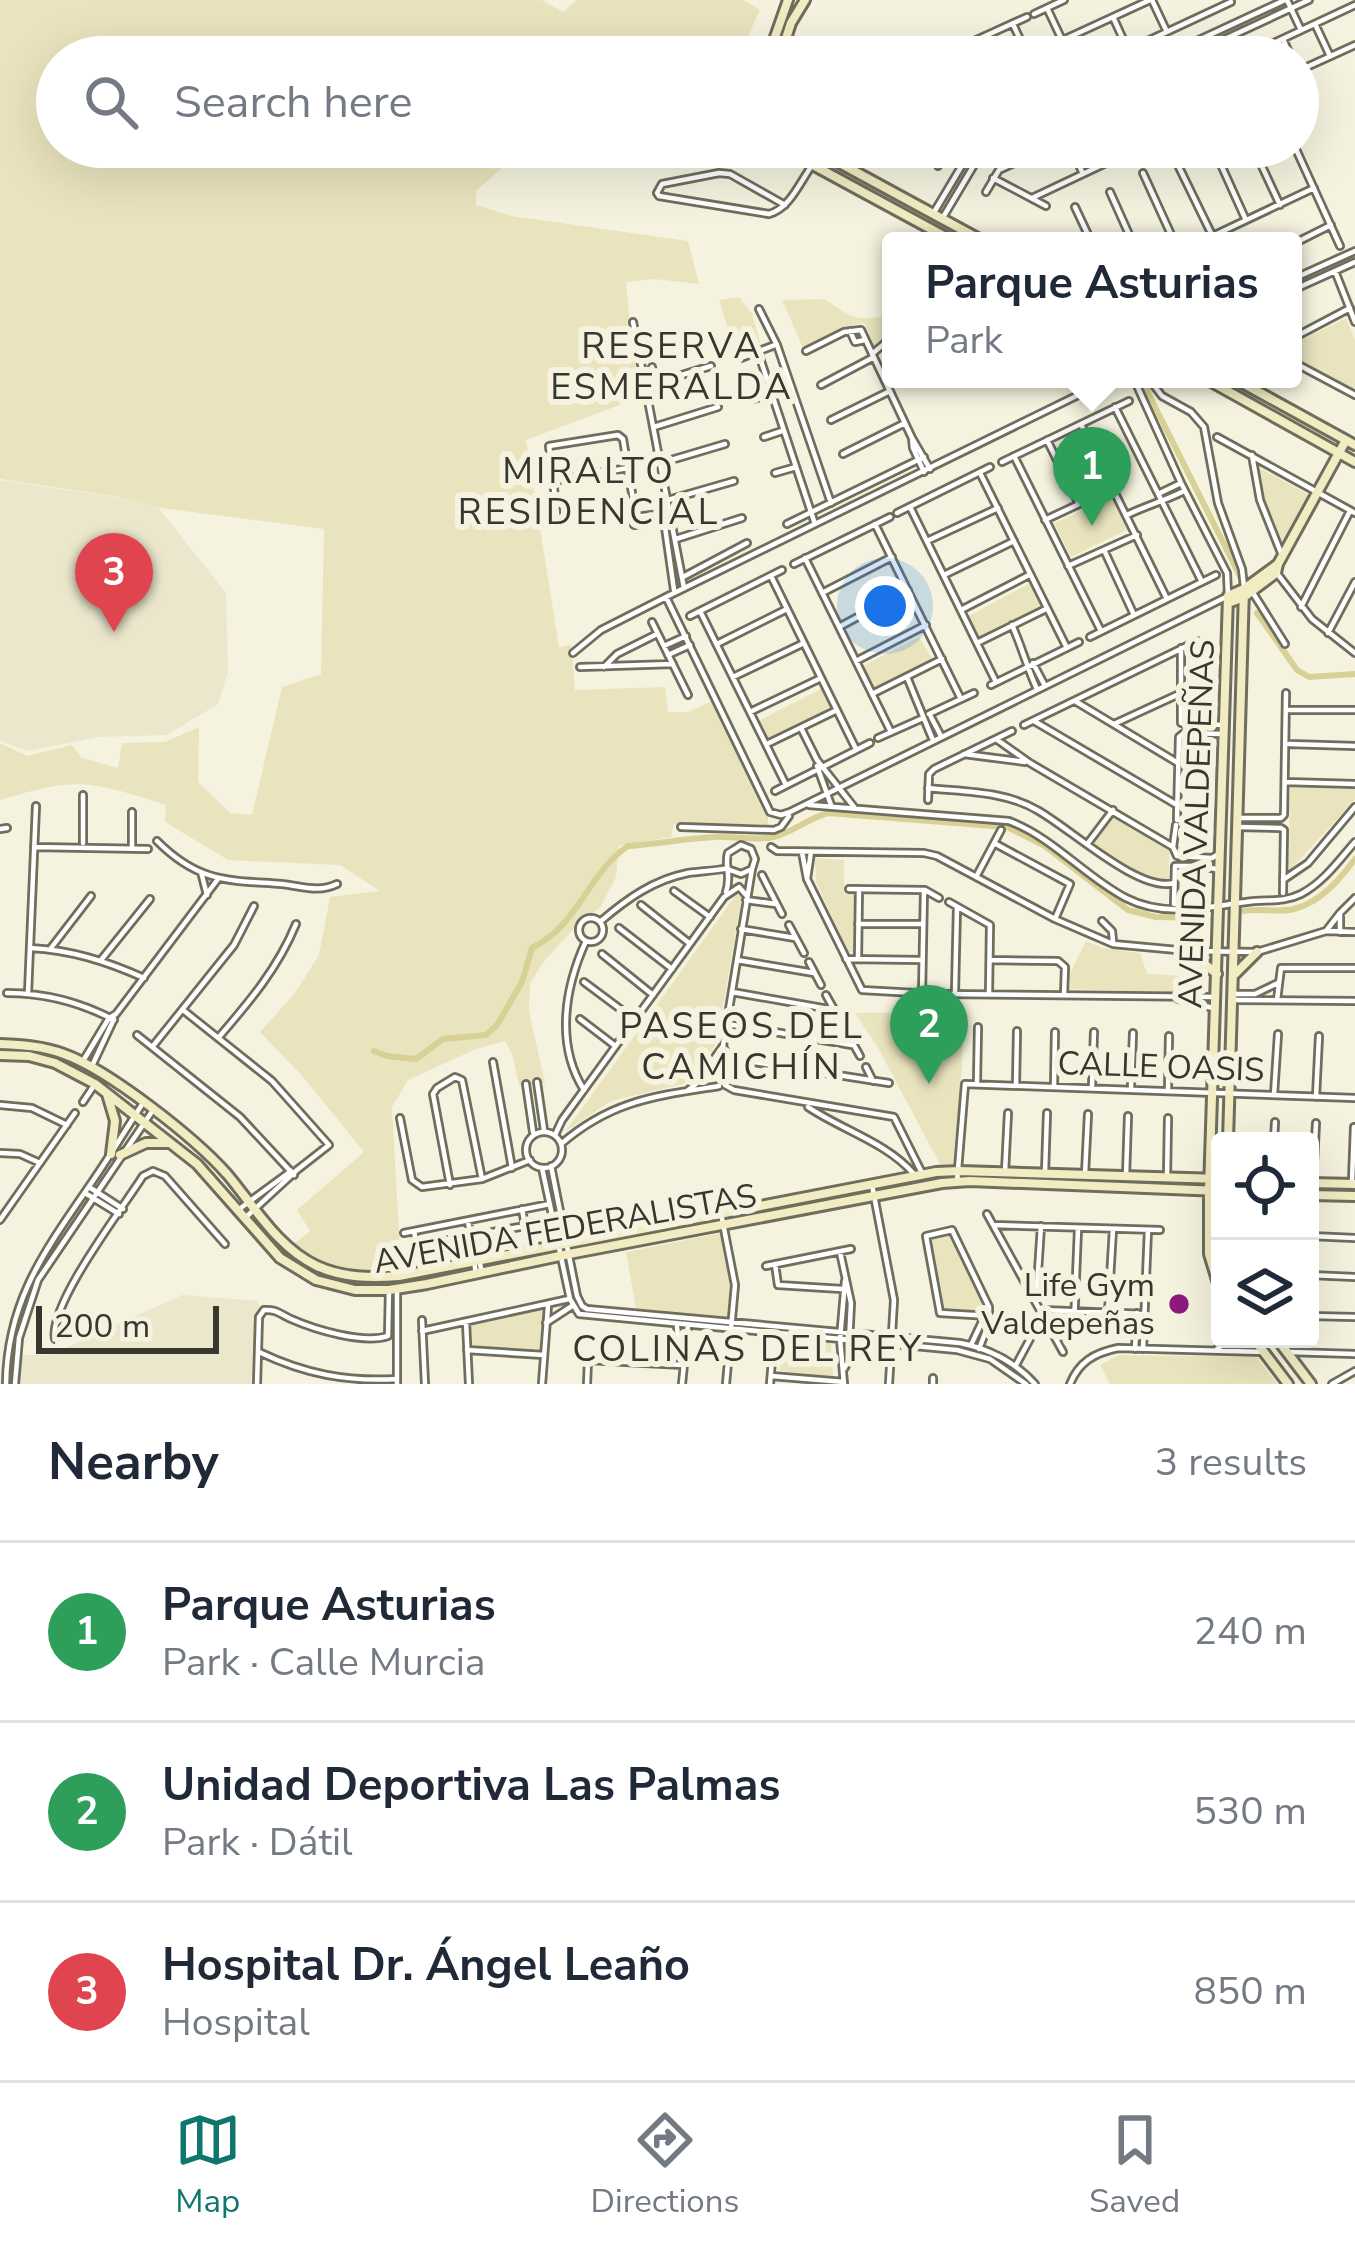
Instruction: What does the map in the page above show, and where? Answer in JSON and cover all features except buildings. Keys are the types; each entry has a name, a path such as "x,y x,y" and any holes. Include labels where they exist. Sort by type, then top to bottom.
{"street":[{"path":"985,36 1064,0"},
{"path":"1072,36 1133,3 1151,0 1167,32"},
{"path":"1214,0 1218,8"},
{"path":"1205,36 1286,0 1301,30"},
{"path":"1231,36 1310,0"},
{"path":"775,36 787,1 802,4 789,36"},
{"path":"1158,36 1232,2"},
{"path":"1289,36 1355,5"},
{"path":"1047,8 1061,36"},
{"path":"1113,17 1122,36"},
{"path":"1013,23 1019,36"},
{"path":"1315,24 1330,56"},
{"path":"1319,61 1355,45"},
{"path":"785,205 719,172 662,184 657,193 769,214 785,205 808,168"},
{"path":"818,168 936,232"},
{"path":"847,168 961,232"},
{"path":"942,219 964,168"},
{"path":"942,219 972,168"},
{"path":"986,192 1003,168"},
{"path":"1080,168 1083,174"},
{"path":"1032,198 1096,168"},
{"path":"1179,168 1211,232"},
{"path":"1222,168 1246,220"},
{"path":"1263,168 1280,205"},
{"path":"1305,168 1340,246"},
{"path":"1143,173 1170,232"},
{"path":"993,178 1046,206"},
{"path":"865,194 872,181"},
{"path":"1221,232 1314,188"},
{"path":"886,206 893,192"},
{"path":"1109,192 1128,232"},
{"path":"1075,207 1087,232"},
{"path":"1302,240 1331,225"},
{"path":"1302,275 1355,250"},
{"path":"1302,286 1355,262"},
{"path":"1335,271 1355,322"},
{"path":"1302,333 1350,308"},
{"path":"759,309 777,345 831,502"},
{"path":"632,322 684,587"},
{"path":"806,351 861,330 882,375"},
{"path":"850,332 855,342 865,340"},
{"path":"741,358 777,345"},
{"path":"821,385 882,347"},
{"path":"758,352 815,524"},
{"path":"646,386 711,366"},
{"path":"652,367 655,383"},
{"path":"1302,367 1355,395"},
{"path":"888,388 927,470"},
{"path":"573,653 601,630 684,587 1093,388"},
{"name":"AVENIDA VALDEPEÑAS","path":"1138,388 1227,573 1214,1132"},
{"name":"AVENIDA VALDEPEÑAS","path":"1156,388 1204,427 1218,503 1248,590 1228,1132"},
{"path":"1222,388 1355,462"},
{"path":"666,597 770,812 790,812 1248,590 1277,566 1338,452 1351,442 1251,388"},
{"path":"831,420 890,392"},
{"path":"753,399 771,394"},
{"path":"1002,462 1129,400"},
{"path":"654,427 718,407"},
{"path":"1115,407 1202,582"},
{"path":"843,454 905,423"},
{"path":"1081,424 1168,599"},
{"path":"764,436 784,431"},
{"path":"558,524 549,446 618,435 623,439 633,521 637,526 664,520 674,593"},
{"path":"1217,437 1353,512 1301,607"},
{"path":"1047,440 1079,504"},
{"path":"661,463 725,444"},
{"path":"1252,455 1277,566 1301,607 1355,653"},
{"path":"1014,456 1101,631"},
{"path":"787,524 921,459"},
{"path":"776,473 796,467"},
{"path":"794,564 990,467"},
{"path":"552,481 628,468"},
{"path":"980,473 1067,648"},
{"path":"668,500 734,481"},
{"path":"1127,515 1181,483"},
{"path":"1046,520 1113,488"},
{"path":"1160,498 1185,491"},
{"path":"910,507 993,684 1079,642"},
{"path":"927,541 998,508"},
{"path":"676,539 742,518"},
{"path":"875,524 961,699"},
{"path":"1068,566 1137,535"},
{"path":"944,575 1014,541"},
{"path":"683,577 745,544 749,557"},
{"path":"1104,550 1134,615"},
{"path":"822,593 892,557"},
{"path":"805,559 891,732"},
{"path":"690,616 782,570"},
{"path":"771,575 856,749"},
{"path":"961,610 1029,575"},
{"path":"1090,637 1216,575"},
{"path":"1328,633 1355,582"},
{"path":"838,627 908,590"},
{"path":"1248,590 1285,644"},
{"path":"716,644 787,609"},
{"path":"977,643 1046,609"},
{"path":"700,611 786,785"},
{"path":"652,622 688,695"},
{"path":"856,661 926,625"},
{"path":"1012,625 1037,689"},
{"path":"604,667 617,654 658,634"},
{"path":"664,646 686,636"},
{"path":"1024,725 1197,641"},
{"path":"733,677 804,643"},
{"path":"668,655 690,645"},
{"path":"1181,648 1180,720 1223,730"},
{"path":"871,695 942,659"},
{"path":"580,667 673,664"},
{"path":"1030,664 1045,686"},
{"path":"907,677 933,740"},
{"path":"750,712 821,678"},
{"path":"878,738 974,693"},
{"path":"1239,822 1284,815 1286,693"},
{"path":"1113,724 1179,694"},
{"path":"1224,694 1242,695"},
{"path":"1075,701 1179,763"},
{"path":"766,745 837,710"},
{"path":"1286,710 1355,710"},
{"path":"925,714 941,736"},
{"path":"1034,721 1178,806"},
{"path":"1208,725 1208,734"},
{"path":"801,728 832,806"},
{"path":"1179,861 1173,847 1179,737 1223,730"},
{"path":"928,800 929,774 934,769 1012,731"},
{"path":"996,739 1173,847"},
{"path":"775,791 869,743"},
{"path":"1286,744 1355,746"},
{"path":"964,754 1030,763"},
{"path":"820,767 854,807"},
{"path":"1285,782 1355,784"},
{"path":"1222,785 1239,785"},
{"path":"928,788 1018,800 1142,880 1165,886 1174,883"},
{"path":"82,846 83,795"},
{"path":"803,805 1009,821 1037,834 1120,895 1180,910 1280,901 1304,892 1355,842"},
{"path":"28,993 36,806"},
{"path":"1283,880 1308,862 1355,806"},
{"path":"1088,843 1113,810"},
{"path":"132,812 132,848"},
{"path":"681,827 774,830 790,812"},
{"path":"1256,818 1256,827"},
{"path":"1239,822 1284,830 1283,893"},
{"path":"976,877 1001,830"},
{"path":"157,842 187,865 218,879 322,891 338,884"},
{"path":"994,843 1066,881 1069,889 1055,919"},
{"path":"687,1091 723,1046 754,854 741,845 728,853 724,897"},
{"path":"34,847 148,848"},
{"path":"771,847 777,851 938,856 1055,919 1113,944 1257,952 1327,931 1355,932"},
{"path":"1202,862 1220,850"},
{"path":"802,852 807,879 862,990 933,994"},
{"path":"807,879 811,852"},
{"path":"1174,904 1174,869 1179,861"},
{"path":"1179,861 1202,862 1214,867 1220,878 1238,884"},
{"path":"601,921 652,884 691,873 729,869 741,874 752,869"},
{"path":"201,872 207,895"},
{"path":"762,875 782,914"},
{"path":"87,1064 113,1017 218,879"},
{"path":"555,1135 724,897 739,887 746,898 777,904"},
{"path":"849,889 924,890 938,898"},
{"path":"858,959 859,890"},
{"path":"922,994 924,890"},
{"path":"674,891 710,917"},
{"path":"50,949 91,896"},
{"path":"1327,931 1355,898"},
{"path":"101,960 150,899"},
{"path":"949,902 990,926 989,994"},
{"path":"641,905 690,944"},
{"path":"152,1046 235,945 254,906"},
{"path":"956,994 957,907"},
{"path":"1340,914 1340,932"},
{"path":"592,917 601,921 603,935 586,941 580,925 592,917"},
{"path":"1102,921 1112,931 1113,944"},
{"path":"219,1037 274,970 296,924"},
{"path":"858,925 923,924"},
{"path":"789,925 804,953"},
{"path":"620,928 672,969"},
{"path":"742,929 795,938"},
{"path":"584,1090 569,1054 566,1008 586,941"},
{"path":"30,948 101,960 144,978"},
{"path":"1188,951 1217,974"},
{"path":"1234,976 1257,952"},
{"path":"602,954 652,994"},
{"path":"846,959 922,960"},
{"path":"737,960 814,973"},
{"path":"990,960 1058,961 1065,968 1064,995"},
{"path":"809,962 821,985"},
{"path":"1277,1000 1279,973 1285,967 1355,968"},
{"path":"584,982 634,1020"},
{"path":"1255,997 1278,983"},
{"path":"732,992 834,1010"},
{"path":"7,993 70,1001 113,1017"},
{"path":"944,994 1216,997"},
{"path":"826,995 860,1056"},
{"path":"1172,997 1216,1009"},
{"path":"1233,997 1355,1001"},
{"path":"183,1010 272,1081 329,1145 260,1193 253,1205"},
{"path":"580,1019 616,1046"},
{"path":"727,1024 852,1045"},
{"path":"977,1084 978,1028"},
{"path":"1016,1085 1017,1031"},
{"path":"1054,1087 1055,1032"},
{"path":"1092,1088 1094,1032"},
{"path":"1131,1090 1133,1033"},
{"path":"1274,1095 1278,1034"},
{"path":"137,1035 240,1117 293,1172"},
{"path":"1168,1091 1169,1036"},
{"path":"1316,1096 1319,1036"},
{"name":"AVENIDA FEDERALISTAS","path":"0,1044 43,1048 87,1064 153,1110 222,1169 293,1251 319,1268 374,1278 564,1249 958,1176 1005,1172 1211,1179"},
{"path":"561,1144 607,1111 649,1097 722,1086 733,1077 723,1046"},
{"name":"AVENIDA FEDERALISTAS","path":"0,1055 55,1063 106,1092 197,1164 280,1258 316,1280 355,1290 393,1290 564,1249"},
{"path":"728,1058 889,1083"},
{"path":"493,1062 512,1168"},
{"path":"866,1067 874,1081"},
{"path":"704,1074 734,1090 893,1117 920,1176"},
{"path":"450,1185 433,1094 455,1078 462,1079 482,1179"},
{"path":"537,1082 544,1132"},
{"path":"83,1102 94,1084"},
{"path":"526,1084 534,1135"},
{"name":"CALLE OASIS","path":"958,1176 965,1084 1355,1098"},
{"path":"106,1092 115,1121 116,1155"},
{"path":"10,1384 38,1280 95,1195 143,1103"},
{"path":"803,1103 920,1176"},
{"path":"0,1105 32,1108 67,1125"},
{"path":"10,1384 8,1353 31,1276 87,1190 153,1110"},
{"path":"0,1220 75,1113"},
{"path":"1005,1172 1008,1113"},
{"path":"1045,1174 1047,1113"},
{"path":"1085,1175 1088,1114"},
{"path":"1126,1176 1127,1116"},
{"path":"400,1118 412,1180 422,1187 482,1179 530,1160"},
{"path":"1167,1177 1168,1118"},
{"path":"1274,1132 1275,1122"},
{"path":"1315,1132 1316,1123"},
{"path":"1319,1183 1353,1184 1354,1127"},
{"path":"542,1168 561,1157 555,1135 544,1132 534,1135 526,1147 530,1160 542,1168 564,1249"},
{"path":"116,1155 146,1142 176,1146"},
{"path":"0,1153 20,1154 40,1163"},
{"path":"551,1166 575,1301 586,1317 845,1335 974,1350 1016,1365 1036,1384"},
{"path":"55,1339 52,1325 83,1266 143,1176 154,1172 165,1176 225,1244"},
{"path":"241,1214 266,1201 293,1172"},
{"name":"AVENIDA FEDERALISTAS","path":"873,1190 920,1176 958,1176 1211,1191"},
{"path":"87,1190 121,1211"},
{"path":"873,1190 895,1300 889,1384"},
{"path":"260,1193 266,1201"},
{"path":"1319,1195 1355,1196"},
{"path":"0,1200 14,1200"},
{"path":"404,1233 550,1204"},
{"path":"414,1231 418,1246 525,1226 522,1209"},
{"path":"987,1214 1063,1352"},
{"path":"722,1219 735,1286 726,1384"},
{"path":"468,1220 479,1273"},
{"path":"993,1226 1160,1230"},
{"path":"1038,1306 1041,1226"},
{"path":"1074,1325 1078,1228"},
{"path":"1108,1312 1113,1229"},
{"path":"974,1350 987,1316 988,1307 952,1230 926,1236 940,1313 987,1316"},
{"path":"1139,1349 1148,1230"},
{"path":"1319,1236 1355,1238"},
{"path":"766,1266 851,1250"},
{"path":"772,1360 771,1380 844,1383 840,1362 846,1287 840,1252"},
{"path":"775,1264 778,1285 846,1287"},
{"path":"1319,1275 1355,1276"},
{"path":"259,1352 312,1373 397,1382 393,1290"},
{"path":"422,1331 575,1301"},
{"path":"546,1323 575,1301"},
{"path":"542,1384 548,1305"},
{"path":"257,1384 264,1310 272,1309 312,1328 380,1339 388,1336 393,1306"},
{"path":"1038,1306 1141,1314"},
{"path":"1056,1339 1099,1312"},
{"path":"1319,1316 1355,1317"},
{"path":"422,1320 425,1384"},
{"path":"675,1321 683,1350"},
{"path":"466,1322 469,1384"},
{"path":"682,1384 688,1323"},
{"path":"1016,1365 1030,1339"},
{"path":"1213,1352 1218,1348"},
{"path":"1261,1348 1288,1384"},
{"path":"1284,1348 1311,1384"},
{"path":"467,1350 544,1355"},
{"path":"974,1350 1026,1384"},
{"path":"1070,1384 1083,1363 1102,1351 1264,1352"},
{"path":"1287,1352 1355,1354"},
{"path":"587,1384 588,1360 683,1365"},
{"path":"1332,1384 1355,1371"}],"shaded area":[{"path":"0,0 542,0 563,12 576,0 744,0 760,10 748,36 36,36 36,168 502,168 476,191 476,205 512,216 688,241 699,284 654,279 626,282 643,390 636,399 526,440 559,647 571,645 575,690 665,687 668,712 688,712 712,701 768,815 768,824 674,824 671,837 619,846 616,877 600,908 583,919 544,961 530,984 529,1011 545,1083 519,1085 505,1041 408,1080 392,1107 401,1269 344,1269 293,1245 310,1231 297,1210 364,1152 260,1032 295,993 319,955 330,897 380,891 340,865 228,860 165,822 166,805 111,789 68,784 0,800 0,743 27,756 72,745 82,758 118,768 122,743 165,742 199,727 198,782 230,813 252,815 282,687 321,674 324,529 161,508 0,479"},
{"path":"739,297 752,314 762,349 736,355 719,300"},
{"path":"824,299 856,317 882,316 882,341 875,347 864,323 803,348 782,300"},
{"path":"1346,318 1355,340 1355,391 1302,362 1302,340"},
{"path":"1258,467 1311,496 1283,548 1265,508"},
{"path":"0,480 158,507 226,593 228,672 218,704 167,735 98,737 28,751 0,741"},
{"path":"1113,497 1129,529 1071,557 1054,523"},
{"path":"1030,583 1042,609 980,639 969,616"},
{"path":"919,637 932,659 874,690 863,666"},
{"path":"821,689 831,710 769,741 758,721"},
{"path":"1290,787 1355,789 1355,800 1289,871"},
{"path":"1114,817 1169,851 1169,882 1138,873 1094,843"},
{"path":"815,858 844,860 844,893 854,894 854,952 848,952 816,882"},
{"path":"736,895 742,896 717,1042 691,1082 611,1101 565,1132"},
{"path":"1086,941 1140,953 1147,974 1185,976 1184,993 1070,989 1070,973"},
{"path":"964,1012 958,1164 941,1166 855,1013"},
{"path":"721,1233 731,1286 727,1318 636,1309 626,1252"},
{"path":"950,1235 985,1304 982,1314 942,1308 931,1240"},
{"path":"182,1295 259,1301 251,1384 20,1384 20,1355 50,1355"},
{"path":"545,1308 540,1353 473,1348 470,1324"},
{"path":"782,1339 831,1343 833,1377 780,1371"},
{"path":"1119,1355 1256,1357 1278,1384 1110,1384 1100,1365"}],"waterway":[{"path":"1146,388 1241,578"},
{"path":"1257,613 1297,670 1309,677 1355,674"},
{"path":"374,1051 416,1059 443,1039 486,1035 522,982 532,948 561,926 602,871 628,846 774,837 828,813 1007,827 1045,846 1128,910 1156,917 1213,918"},
{"path":"1244,911 1304,906 1329,889 1355,859"}],"place":[{"name":"Parque Asturias","path":"1092,526"},
{"name":"Hospital Dr. Ángel Leaño","path":"114,632"},
{"name":"Unidad Deportiva Las Palmas","path":"929,1084"},
{"name":"Life Gym Valdepeñas","path":"1179,1304"}],"district":[{"name":"RESERVA ESMERALDA","path":"672,366"},
{"name":"MIRALTO RESIDENCIAL","path":"589,492"},
{"name":"PASEOS DEL CAMICHÍN","path":"742,1046"},
{"name":"COLINAS DEL REY","path":"748,1349"}]}
